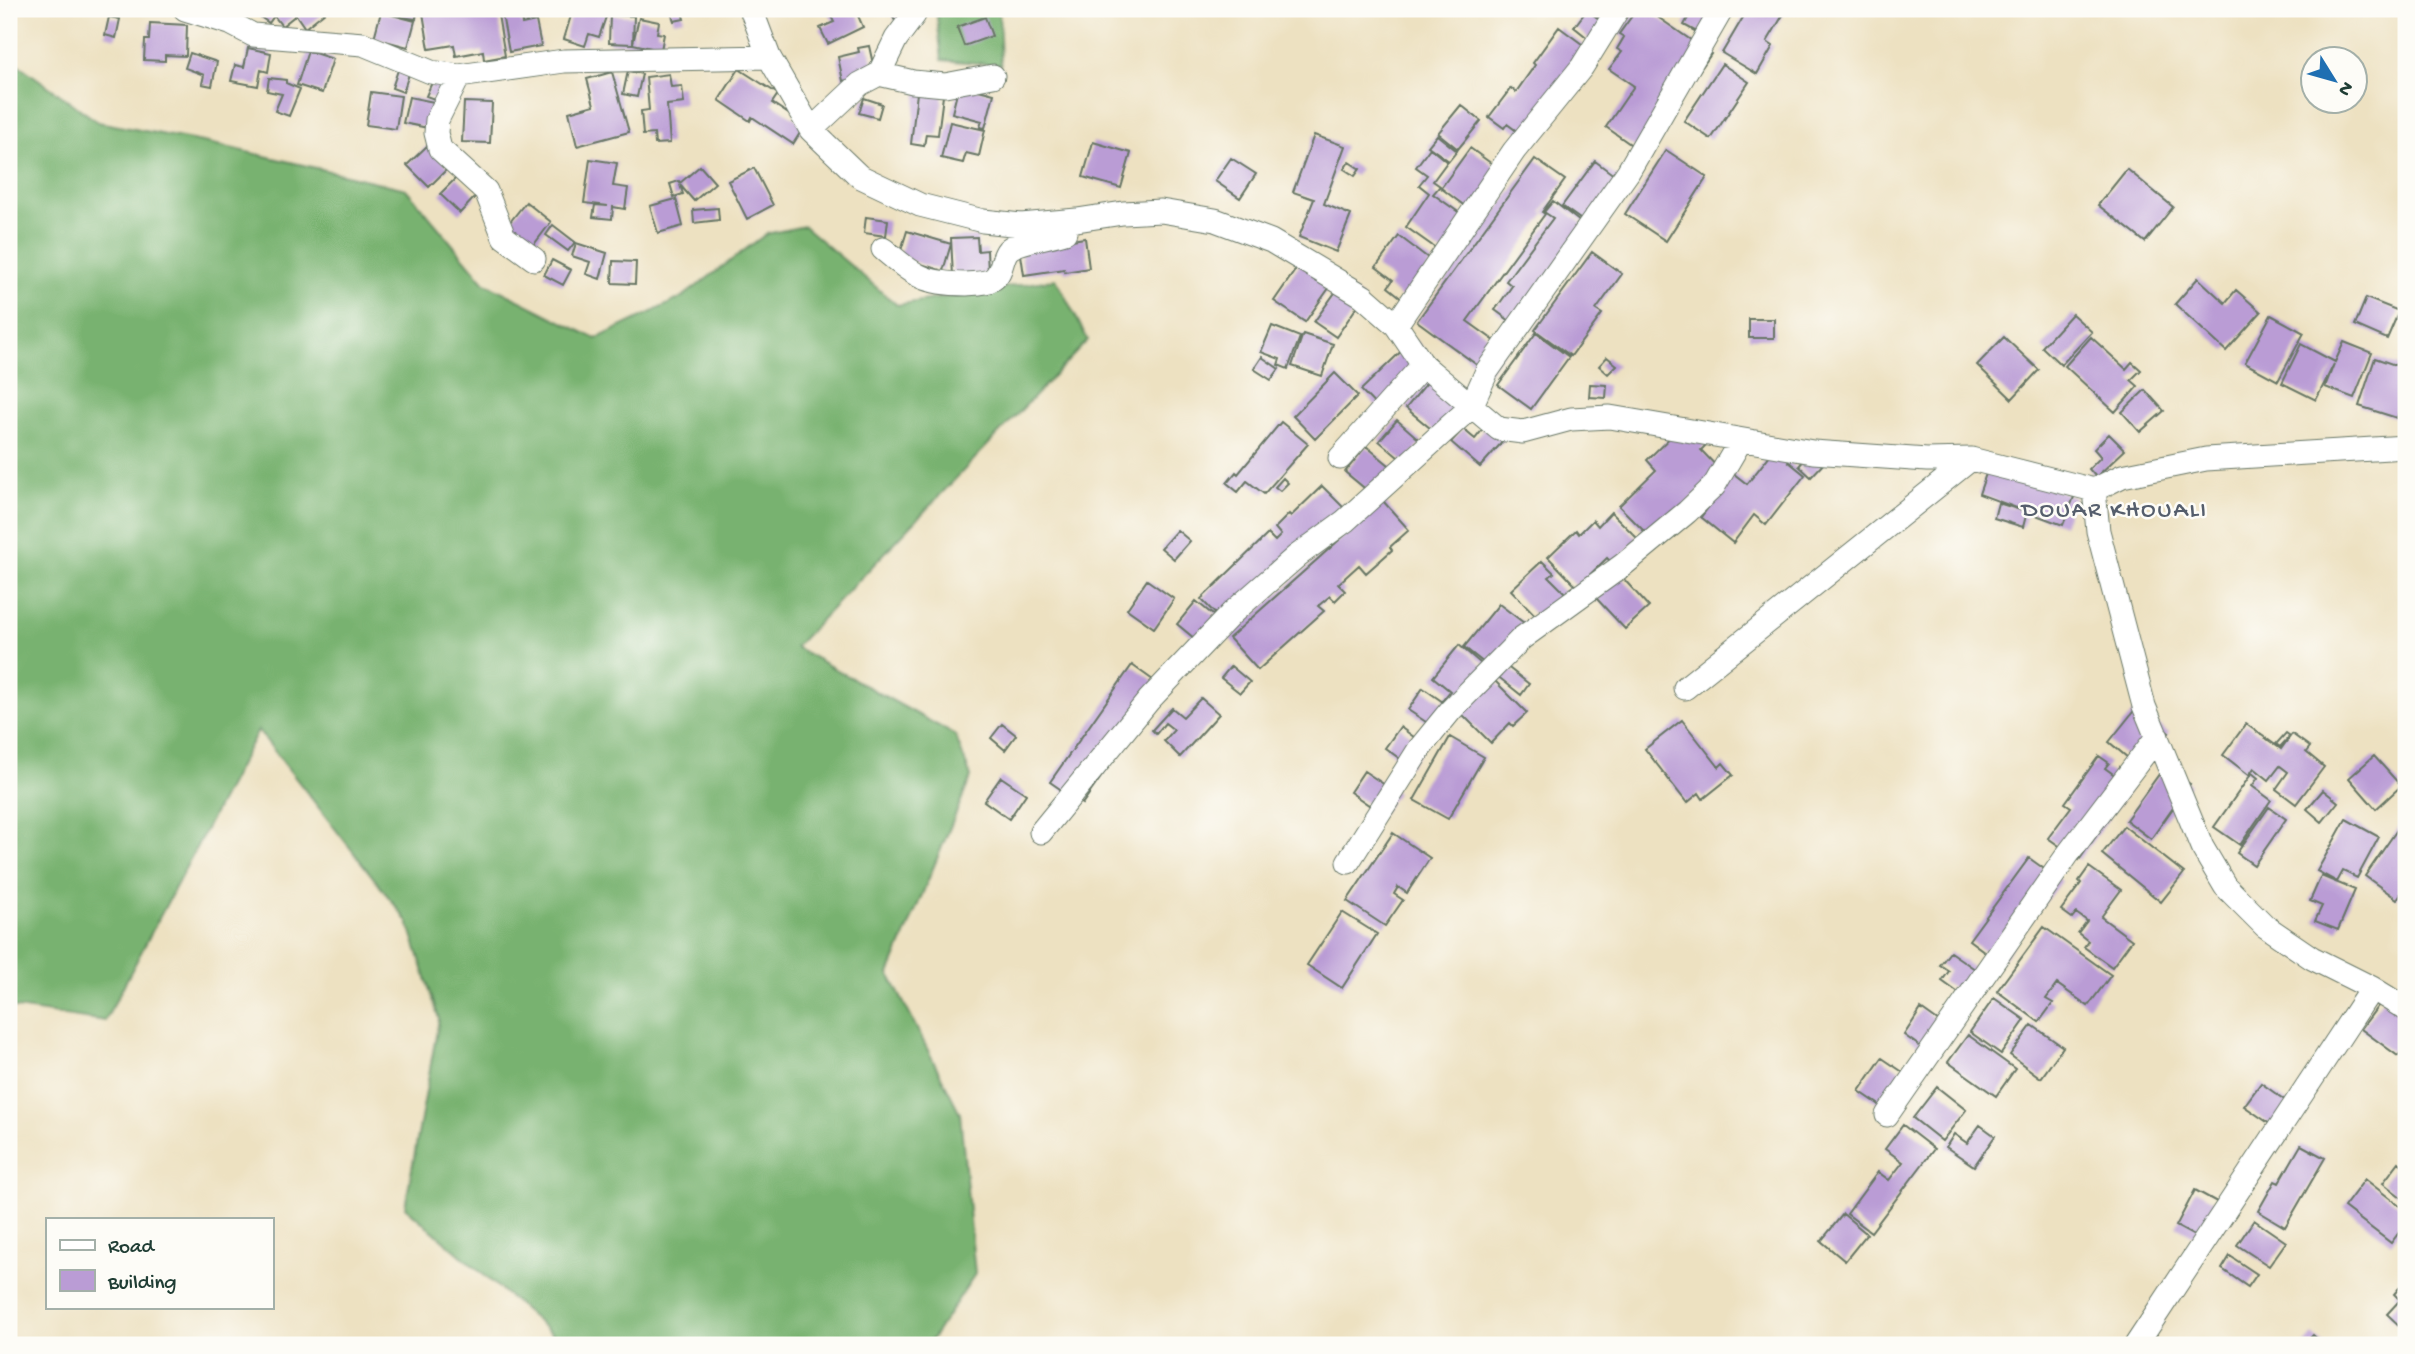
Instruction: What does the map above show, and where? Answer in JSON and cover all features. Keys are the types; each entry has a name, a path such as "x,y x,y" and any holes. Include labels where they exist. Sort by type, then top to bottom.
{"street":[{"path":"185,9 230,23 253,35 363,44 431,72 459,76 564,61 769,57"},
{"path":"751,9 769,57 811,130 859,176 920,205 983,221 1021,225 1161,211 1215,220 1271,241 1363,296 1396,325 1423,366 1499,429 1523,432 1571,419 1610,417 1813,452 1927,460 1971,458 2094,490 2122,476 2206,459 2406,447"},
{"path":"811,130 860,84 879,74 896,39 916,9"},
{"path":"1396,325 1514,151 1582,67 1618,9"},
{"path":"1041,832 1149,700 1232,613 1297,556 1345,521 1471,407 1487,371 1628,172 1722,9"},
{"path":"879,74 913,82 945,85 993,76"},
{"path":"459,76 437,120 436,133 440,149 486,191 504,237 534,259"},
{"path":"883,249 911,273 939,284 981,283 994,278 1002,267 1007,251 1063,233 1073,228 1077,220"},
{"path":"1340,458 1423,366"},
{"path":"1349,862 1420,748 1451,710 1522,638 1623,565 1687,512 1714,486 1741,440"},
{"path":"1685,688 1971,458"},
{"path":"2094,490 2098,531 2144,706 2202,847 2225,886 2274,933 2312,958 2372,988 2406,1009"},
{"path":"1887,1115 2068,854 2157,737"},
{"path":"2136,1345 2372,988"}],"green space":[{"path":"936,9 999,9 1001,65 942,60"},
{"path":"9,58 98,122 213,144 406,189 485,283 596,339 681,298 766,234 804,226 897,305 1056,279 1088,340 795,647 955,735 971,777 889,974 960,1113 975,1274 928,1345 565,1345 405,1207 439,1019 408,922 258,730 105,1021 9,1007"}],"building":[{"path":"263,9 273,15 280,9 322,9 325,12 305,28 296,15 282,26 274,16 269,23 259,16"},
{"path":"403,9 417,9 416,19 401,17"},
{"path":"454,9 455,12 497,9 505,56 484,60 483,51 456,56 454,45 429,49 423,13"},
{"path":"501,9 520,9 522,24 536,21 541,46 509,52"},
{"path":"573,9 608,11 599,37 589,34 585,46 564,39"},
{"path":"670,9 681,9 684,19 674,21"},
{"path":"827,9 855,9 863,27 828,44 820,28 834,22"},
{"path":"889,9 904,9 907,15 895,21"},
{"path":"1637,9 1646,9 1711,54 1643,153 1606,127 1634,86 1609,69 1622,52 1617,49 1624,37 1619,34"},
{"path":"1693,9 1721,25 1713,41 1684,25"},
{"path":"1748,9 1786,10 1767,42 1773,46 1757,74 1722,53"},
{"path":"1587,10 1608,26 1594,43 1574,27"},
{"path":"381,12 415,21 408,47 374,38"},
{"path":"610,15 634,16 633,43 639,18 659,22 657,33 664,34 661,50 633,44 609,43"},
{"path":"109,17 120,19 116,38 105,35"},
{"path":"985,17 992,36 964,46 957,27"},
{"path":"150,23 187,25 186,56 165,55 165,61 144,60 145,40 149,40"},
{"path":"1559,27 1594,53 1529,140 1507,124 1504,128 1489,117 1511,88 1516,92"},
{"path":"869,46 875,73 843,81 838,57 859,52 858,48"},
{"path":"248,48 271,53 268,72 261,70 258,86 231,81 235,65 244,67"},
{"path":"308,51 333,59 322,93 297,85"},
{"path":"190,53 217,62 212,86 202,84 204,75 185,68"},
{"path":"1722,64 1749,82 1711,139 1684,121"},
{"path":"399,67 410,71 403,92 392,88"},
{"path":"739,69 778,94 772,103 805,125 793,144 752,117 750,121 719,100"},
{"path":"628,71 642,74 637,97 623,94"},
{"path":"612,72 629,132 577,146 569,112 594,105 587,79"},
{"path":"669,74 671,87 682,86 684,103 667,105 670,143 655,144 654,134 643,135 641,111 649,110 646,77"},
{"path":"269,78 286,80 286,83 300,89 289,116 275,111 282,94 267,91"},
{"path":"433,80 444,85 437,100 426,96"},
{"path":"959,85 994,94 985,128 980,127 982,121 952,113"},
{"path":"371,92 401,96 396,129 366,125"},
{"path":"917,93 943,96 938,135 926,134 924,146 911,144"},
{"path":"409,97 434,102 428,128 403,123"},
{"path":"864,98 882,104 878,118 859,113"},
{"path":"464,102 492,103 490,143 462,142"},
{"path":"1461,105 1481,121 1458,149 1438,133"},
{"path":"950,122 985,130 979,156 966,153 963,163 941,158"},
{"path":"1314,135 1345,146 1324,204 1351,215 1336,252 1299,237 1314,199 1293,192"},
{"path":"1437,135 1457,151 1449,161 1428,146"},
{"path":"1093,142 1131,153 1121,188 1083,177"},
{"path":"427,146 449,167 429,187 407,165"},
{"path":"1430,148 1447,162 1433,181 1440,186 1433,194 1471,221 1447,256 1406,227 1429,193 1419,185 1427,175 1416,167"},
{"path":"1470,148 1503,172 1474,213 1441,188"},
{"path":"1666,150 1707,177 1666,241 1625,214"},
{"path":"1231,158 1256,174 1240,198 1215,181"},
{"path":"590,159 617,163 613,186 628,188 625,209 613,207 612,219 593,217 595,205 608,206 584,203"},
{"path":"1535,159 1565,180 1542,212 1545,214 1467,321 1506,349 1488,373 1417,321"},
{"path":"1595,161 1626,184 1587,224 1562,206"},
{"path":"1349,162 1360,169 1355,176 1344,169"},
{"path":"700,166 715,183 694,201 680,185 683,194 674,197 670,184 680,183"},
{"path":"754,168 773,205 747,219 728,181"},
{"path":"2127,169 2173,207 2145,242 2098,205"},
{"path":"457,177 476,196 460,213 440,194"},
{"path":"676,199 683,226 658,233 650,206"},
{"path":"1553,201 1593,232 1521,329 1495,310 1512,286 1506,281 1553,218 1544,212"},
{"path":"526,202 551,222 532,247 506,227"},
{"path":"718,208 719,220 694,223 693,210"},
{"path":"866,217 888,220 886,236 864,233"},
{"path":"553,225 575,242 568,251 546,235"},
{"path":"907,231 951,244 943,271 899,257"},
{"path":"1399,236 1432,261 1408,303 1388,287 1393,280 1376,267"},
{"path":"977,237 978,251 987,250 988,274 953,276 951,238"},
{"path":"1085,238 1089,268 1024,275 1020,248"},
{"path":"576,243 607,253 600,279 586,274 590,262 572,256"},
{"path":"1592,252 1622,274 1596,310 1602,314 1571,356 1535,330"},
{"path":"1303,259 1334,281 1305,322 1274,301"},
{"path":"552,260 571,270 563,285 544,275"},
{"path":"613,261 636,262 635,284 612,283"},
{"path":"2198,278 2225,303 2236,290 2261,312 2226,351 2175,304"},
{"path":"1342,283 1363,298 1336,337 1314,322"},
{"path":"2366,298 2399,311 2387,339 2355,325"},
{"path":"2072,314 2092,332 2061,365 2042,347"},
{"path":"2271,315 2304,333 2278,381 2245,363"},
{"path":"1749,319 1774,319 1774,338 1749,338"},
{"path":"1272,326 1300,337 1288,369 1278,365 1280,359 1261,352"},
{"path":"1536,333 1569,357 1531,409 1498,385"},
{"path":"1303,334 1333,344 1322,376 1292,366"},
{"path":"2004,337 2039,370 2012,399 1977,365"},
{"path":"2091,337 2126,369 2132,362 2141,370 2131,380 2138,386 2115,412 2065,366"},
{"path":"1414,339 1438,363 1384,414 1361,390"},
{"path":"2344,342 2372,353 2354,398 2325,387 2334,364 2316,400 2282,383 2301,344 2335,362"},
{"path":"1262,357 1279,369 1271,380 1254,369"},
{"path":"1607,357 1617,365 1608,374 1599,366"},
{"path":"2375,358 2404,368 2400,380 2406,382 2406,390 2397,418 2359,406"},
{"path":"1439,368 1476,399 1442,438 1406,408"},
{"path":"1335,373 1358,396 1315,439 1293,416"},
{"path":"1590,384 1607,385 1606,398 1589,397"},
{"path":"2145,390 2164,411 2140,432 2122,412"},
{"path":"1397,420 1422,442 1405,463 1379,441"},
{"path":"1688,420 1709,442 1701,450 1721,471 1651,538 1619,506 1656,470 1647,460"},
{"path":"1281,422 1308,444 1264,494 1247,481 1238,492 1227,483 1236,472 1238,474"},
{"path":"1487,424 1505,439 1480,467 1451,442 1463,429 1475,439"},
{"path":"2109,434 2125,450 2096,477 2089,469 2101,457 2094,449"},
{"path":"1778,445 1792,456 1788,461 1805,475 1766,525 1754,515 1733,543 1701,517 1734,474 1747,484"},
{"path":"1366,446 1395,470 1374,496 1345,472"},
{"path":"1812,451 1825,462 1811,477 1799,466"},
{"path":"1989,465 2074,497 2063,525 1979,494"},
{"path":"1283,478 1288,483 1280,491 1275,487"},
{"path":"1322,486 1346,510 1228,627 1201,599 1268,534 1275,541 1281,535 1275,528"},
{"path":"1383,501 1409,530 1390,547 1392,550 1366,573 1359,565 1338,584 1345,591 1335,601 1330,596 1318,606 1324,611 1258,670 1229,638"},
{"path":"1998,503 2027,512 2023,527 1994,518"},
{"path":"1611,512 1638,539 1613,564 1607,558 1577,587 1548,557 1576,530 1579,534 1593,520 1598,526"},
{"path":"1177,530 1190,541 1174,559 1161,548"},
{"path":"1542,561 1554,573 1549,577 1565,593 1538,618 1511,590"},
{"path":"1621,576 1649,607 1625,629 1596,598"},
{"path":"1147,580 1174,599 1154,628 1127,609"},
{"path":"1196,601 1225,625 1206,648 1177,624"},
{"path":"1499,604 1524,623 1489,667 1464,647"},
{"path":"1459,645 1486,668 1453,708 1443,700 1450,691 1433,677"},
{"path":"1132,665 1164,688 1082,804 1050,782"},
{"path":"1505,665 1529,684 1521,695 1496,675"},
{"path":"1231,666 1250,682 1240,693 1221,678"},
{"path":"1494,680 1527,713 1513,726 1510,723 1491,743 1461,713"},
{"path":"1423,688 1450,707 1435,728 1408,710"},
{"path":"1201,698 1219,714 1180,757 1164,741 1174,730 1165,723 1156,734 1152,730 1172,708 1183,717"},
{"path":"2137,707 2169,733 2140,768 2109,742"},
{"path":"1682,720 1719,767 1723,763 1733,775 1703,799 1699,793 1687,803 1645,749"},
{"path":"1002,724 1016,735 1005,750 991,738"},
{"path":"2246,724 2281,749 2292,734 2310,747 2306,752 2324,767 2296,804 2276,789 2288,772 2280,766 2269,780 2254,768 2249,775 2223,755"},
{"path":"1400,727 1425,745 1410,766 1385,748"},
{"path":"2286,733 2290,736 2280,747 2276,744"},
{"path":"1450,737 1484,757 1448,819 1414,800"},
{"path":"2099,756 2109,763 2105,768 2131,787 2079,860 2048,838 2071,807 2065,803"},
{"path":"2374,756 2401,786 2376,809 2349,778"},
{"path":"2165,766 2190,784 2151,839 2126,820"},
{"path":"1364,771 1397,793 1382,814 1350,792"},
{"path":"2252,773 2258,778 2252,786 2271,800 2240,845 2214,827"},
{"path":"1001,777 1026,794 1009,819 984,801"},
{"path":"2323,790 2338,802 2322,822 2307,809"},
{"path":"2269,807 2286,819 2254,865 2237,853"},
{"path":"2406,817 2406,886 2397,899 2365,876"},
{"path":"2346,819 2379,837 2357,878 2343,871 2337,882 2317,871"},
{"path":"2124,826 2184,873 2161,902 2102,854"},
{"path":"1393,833 1430,858 1407,893 1398,887 1394,894 1403,900 1385,926 1347,901"},
{"path":"2029,858 2061,881 2000,963 1969,940"},
{"path":"2089,867 2121,890 2101,917 2132,940 2112,967 2084,947 2088,941 2078,933 2087,921 2076,913 2072,918 2061,910"},
{"path":"2321,876 2355,890 2338,930 2315,921 2322,906 2310,901"},
{"path":"1342,912 1377,934 1342,988 1307,965"},
{"path":"2044,927 2111,975 2088,1006 2057,984 2046,999 2053,1003 2039,1022 1997,991"},
{"path":"1950,952 1988,978 1971,1002 1942,981 1949,971 1940,965"},
{"path":"2392,987 2406,998 2406,1045 2398,1056 2361,1029"},
{"path":"1994,998 2025,1020 2001,1054 1970,1032"},
{"path":"1921,1009 1953,1032 1935,1057 1904,1035"},
{"path":"2032,1025 2063,1047 2041,1078 2010,1055"},
{"path":"1968,1035 2015,1069 1996,1096 1948,1062"},
{"path":"1882,1058 1916,1081 1893,1114 1859,1091"},
{"path":"2261,1083 2297,1109 2280,1131 2244,1106"},
{"path":"1937,1087 1966,1110 1942,1141 1913,1118"},
{"path":"1903,1125 1934,1149 1871,1232 1847,1214 1878,1172 1889,1180 1903,1162 1885,1149"},
{"path":"1980,1125 1995,1136 1974,1166 1946,1147 1954,1134 1967,1143"},
{"path":"2301,1145 2325,1158 2285,1227 2258,1211 2275,1181 2279,1183"},
{"path":"2399,1162 2406,1168 2406,1201 2383,1183"},
{"path":"2365,1179 2406,1211 2406,1223 2391,1243 2344,1207"},
{"path":"2195,1190 2226,1207 2207,1243 2176,1226"},
{"path":"1843,1214 1867,1234 1845,1261 1821,1241"},
{"path":"2254,1220 2286,1242 2269,1266 2237,1245"},
{"path":"2230,1256 2257,1274 2248,1287 2222,1269"},
{"path":"2406,1280 2406,1332 2387,1314 2400,1300 2394,1294"},
{"path":"2313,1335 2324,1345 2304,1345"}],"district":[{"name":"DOUAR KHOUALI","path":"2115,511"}]}
